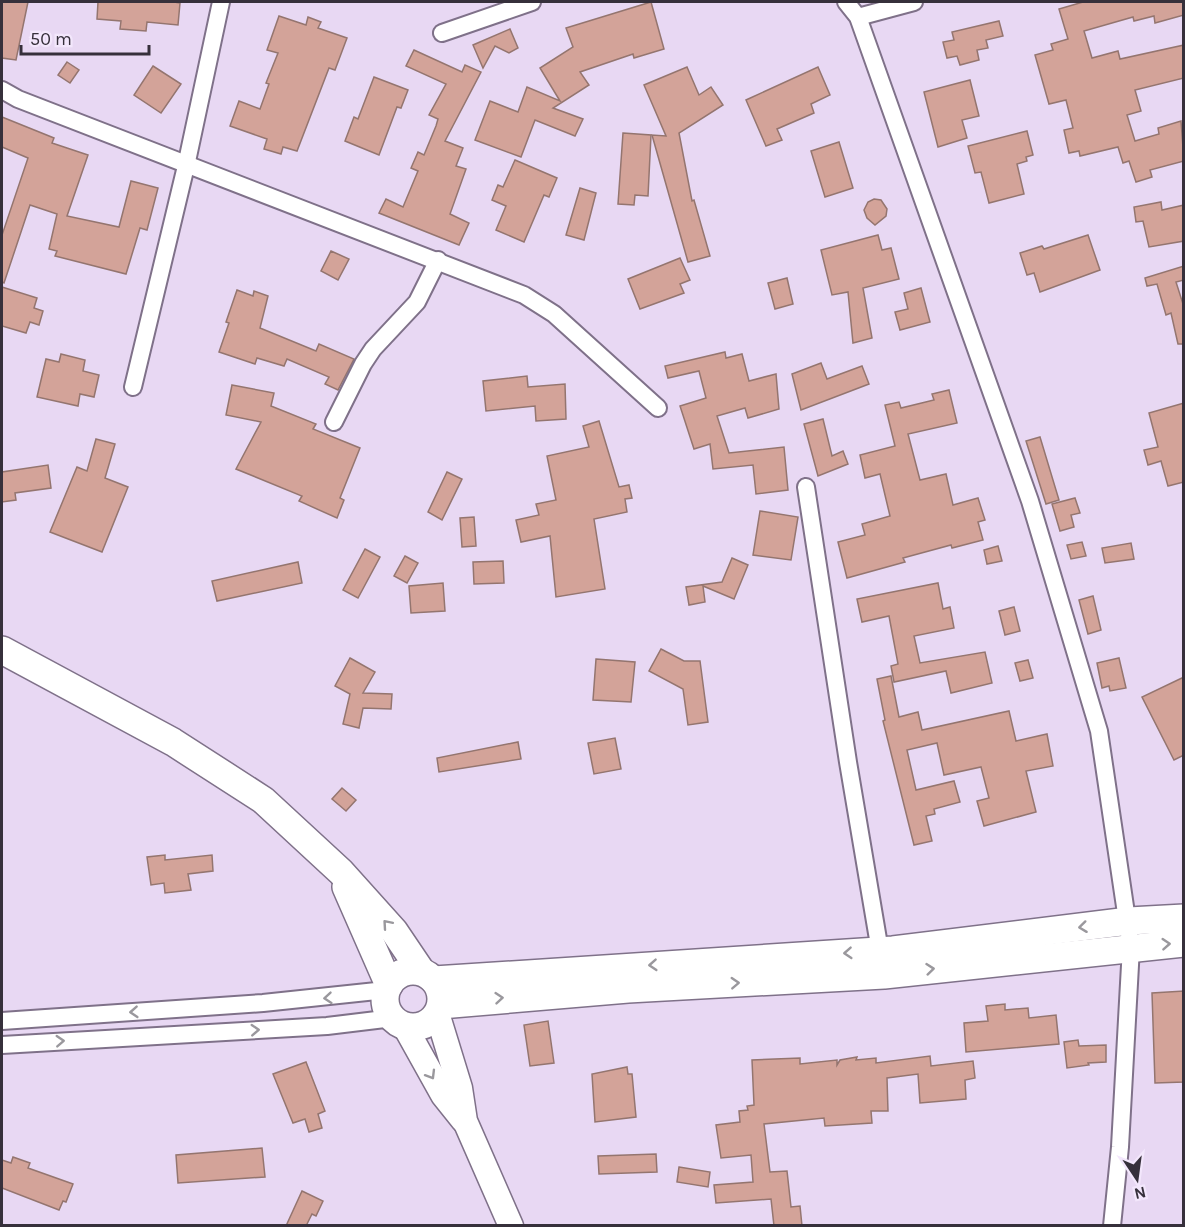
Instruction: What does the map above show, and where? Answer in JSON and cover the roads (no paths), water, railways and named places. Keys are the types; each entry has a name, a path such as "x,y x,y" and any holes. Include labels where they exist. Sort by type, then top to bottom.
{"main road":[{"path":"2,650 206,762 263,800 341,872 394,931 433,992 460,1088 465,1121 511,1226"},
{"path":"341,872 387,988 385,1002 443,1095 465,1121"},
{"path":"387,988 402,973 433,992 616,990 884,975 1130,934 1184,918"},
{"path":"433,992 880,951 1130,934 1184,943"},
{"path":"398,1022 418,1026 433,992"}],"street":[{"path":"133,387 186,166 221,2"},
{"path":"442,33 532,2"},
{"path":"846,2 858,17 1034,512 1099,731 1130,934 1120,1147 1112,1226"},
{"path":"858,17 914,2"},
{"path":"2,90 18,99 186,166 438,260 524,295 555,314 658,408"},
{"path":"334,422 368,357 417,302 438,260"},
{"path":"806,487 848,762 880,951"},
{"path":"2,1021 275,1002 387,988"},
{"path":"2,1045 398,1022"}]}
